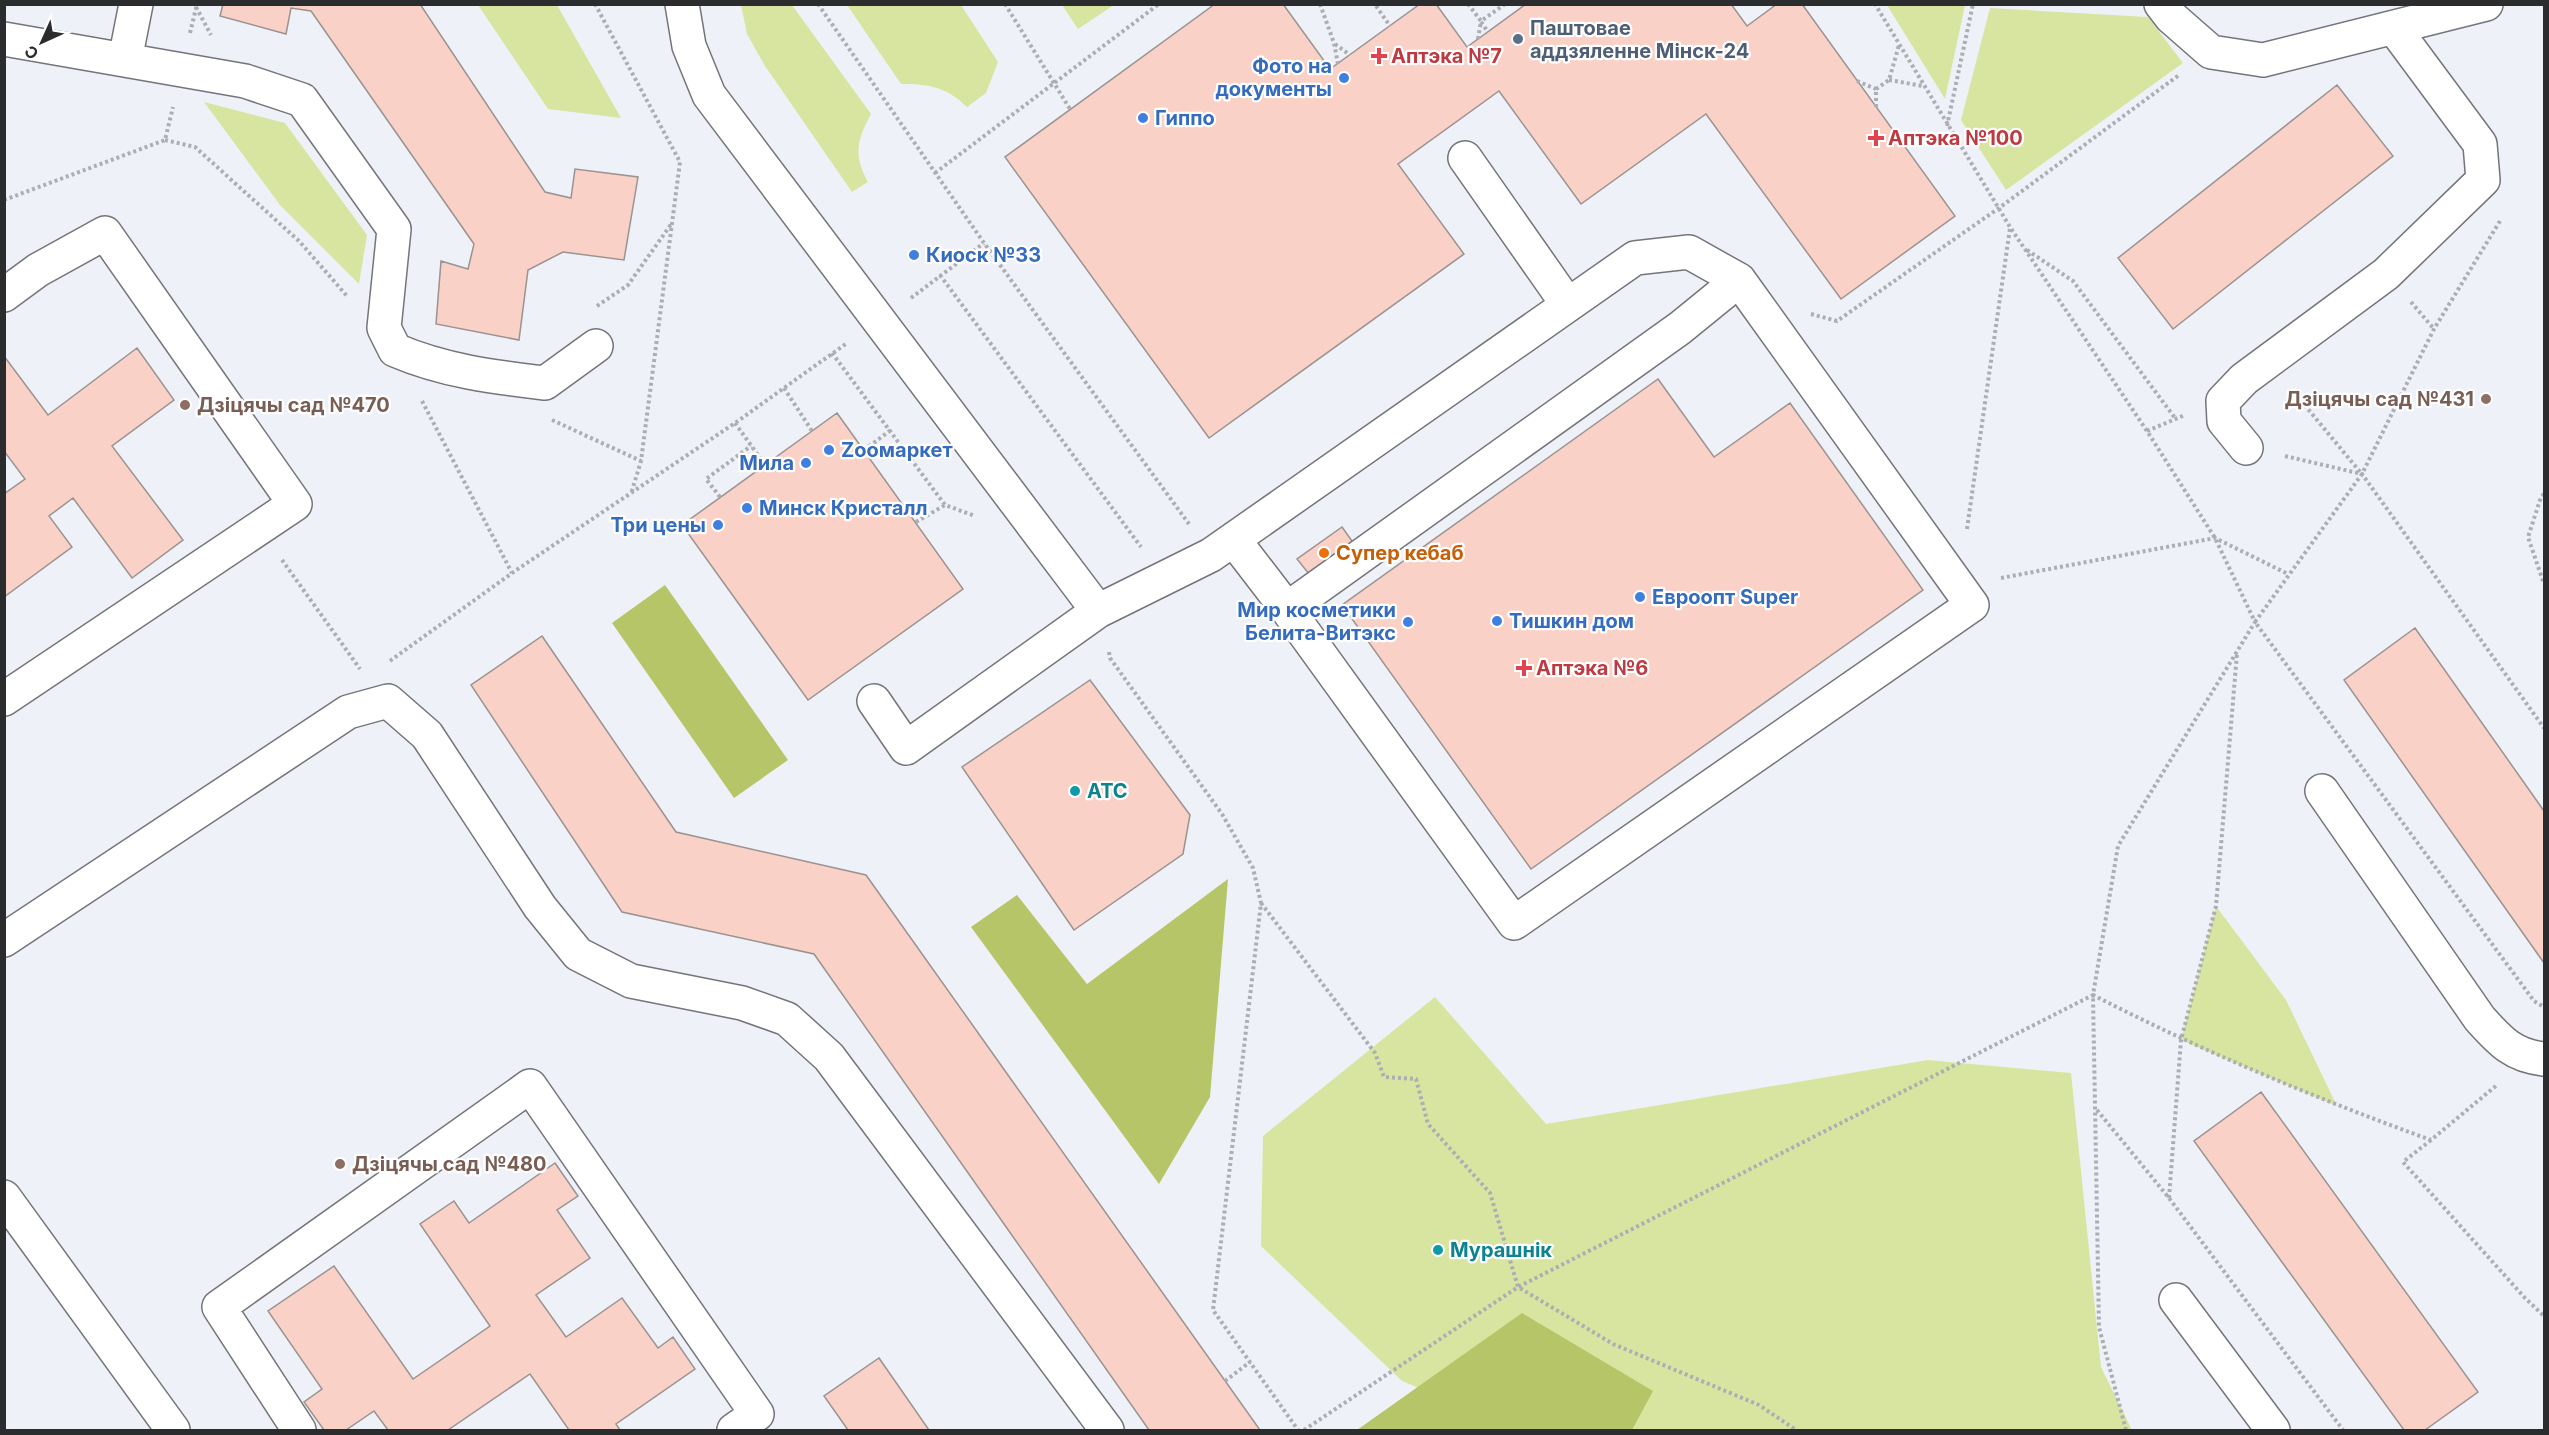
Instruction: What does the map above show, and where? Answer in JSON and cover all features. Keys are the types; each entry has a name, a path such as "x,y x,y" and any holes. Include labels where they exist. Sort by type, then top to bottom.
{"lane":[{"path":"125,60 136,4"},
{"path":"682,4 689,46 709,95 1098,611"},
{"path":"2161,4 2171,17 2211,52 2263,60 2486,4"},
{"path":"2246,448 2224,421 2223,401 2244,379 2386,274 2483,180 2480,144 2394,28"},
{"path":"4,39 245,81 302,100 394,229 384,328 395,350 424,362 470,374 545,383 596,346"},
{"path":"1465,158 1568,305"},
{"path":"4,295 38,270 105,233 295,504 4,699"},
{"path":"874,701 906,748 1098,611 1165,579 1222,548 1635,258 1689,252 1739,280 1972,605 1514,923 1287,609 1222,548"},
{"path":"1287,609 1680,328 1739,280"},
{"path":"4,940 348,712 388,701 427,735 540,908 578,954 631,981 742,1003 787,1018 829,1056 1107,1431"},
{"path":"2322,791 2481,1019 2503,1045 2537,1058"},
{"path":"299,1431 219,1306 530,1086 757,1414 734,1431"},
{"path":"4,1197 173,1431"},
{"path":"2176,1300 2273,1431"}],"path":[{"path":"595,4 680,162 641,461 631,494"},
{"path":"818,4 984,243 1222,548"},
{"path":"1005,4 1070,110"},
{"path":"935,173 1159,4"},
{"path":"1320,4 1334,43 1338,64"},
{"path":"1369,4 1376,5 1390,26"},
{"path":"1468,4 1488,32"},
{"path":"1478,39 1481,21 1505,4"},
{"path":"1875,4 2010,227 2147,431 2215,538 2255,622 2534,1001 2544,1007"},
{"path":"1947,126 1973,4"},
{"path":"196,8 211,35 222,39"},
{"path":"1334,43 1350,55"},
{"path":"1876,89 1889,80 1899,45"},
{"path":"1999,208 2211,52"},
{"path":"165,140 182,69"},
{"path":"1889,80 1923,86"},
{"path":"1857,81 1876,89"},
{"path":"1876,89 1876,107"},
{"path":"4,200 165,140 195,147 299,241 351,300"},
{"path":"2126,1431 2099,1327 2097,1109 2093,995 2118,846 2255,622 2362,474 2434,329 2501,220"},
{"path":"591,311 628,285 672,223"},
{"path":"1959,586 2010,227"},
{"path":"911,298 984,243"},
{"path":"2024,248 2073,281 2175,418"},
{"path":"940,275 1165,579"},
{"path":"386,664 512,573 735,423 849,342"},
{"path":"395,350 512,573"},
{"path":"832,354 945,505 987,521 1029,518"},
{"path":"2268,361 2362,474 2544,728"},
{"path":"784,388 812,431"},
{"path":"735,423 765,465"},
{"path":"864,450 891,430"},
{"path":"720,497 706,479 752,446"},
{"path":"2246,448 2362,474"},
{"path":"2544,494 2528,537 2544,584"},
{"path":"916,522 945,505"},
{"path":"259,528 366,678"},
{"path":"2215,538 2288,574"},
{"path":"1098,611 1110,658 1222,814 1253,868 1261,903 1213,1310 1298,1431"},
{"path":"2169,1198 2181,1040 2216,906 2237,653"},
{"path":"1261,903 1375,1053 1384,1077 1416,1079 1428,1124 1490,1193 1518,1287 1613,1344 1759,1405 1796,1431"},
{"path":"2093,995 2181,1040 2337,1106 2431,1140"},
{"path":"1304,1431 1518,1287 2093,995"},
{"path":"2537,1058 2403,1162 2544,1316"},
{"path":"2097,1109 2169,1198 2343,1431"},
{"path":"1225,1381 1250,1362"}],"green space":[{"path":"478,5 557,5 621,118 548,109"},
{"path":"741,5 792,5 871,114 859,148 860,164 868,182 852,192 765,66 747,34"},
{"path":"847,5 961,5 998,62 986,93 967,107 953,95 937,88 920,84 901,84"},
{"path":"1062,5 1114,5 1078,29"},
{"path":"1887,5 1965,5 1945,99"},
{"path":"1990,8 2148,17 2183,63 2006,190 1961,120"},
{"path":"204,102 285,123 367,235 359,284 280,205"},
{"path":"665,585 788,760 734,798 612,623"},
{"path":"1228,879 1210,1097 1159,1184 971,927 1017,895 1087,984"},
{"path":"2216,906 2286,1000 2337,1106 2181,1040"},
{"path":"1435,997 1546,1124 1928,1060 2071,1073 2101,1367 2132,1430 1522,1430 1402,1381 1261,1246 1263,1136"},
{"path":"1522,1313 1653,1391 1632,1430 1357,1430"}],"building":[{"path":"223,4 420,4 545,192 571,198 575,169 638,177 624,260 563,252 528,270 519,340 436,324 441,261 468,269 474,244 311,11 291,8 286,34 220,16"},
{"path":"1215,4 1283,4 1330,69 1420,4 1436,4 1467,47 1526,4 1731,4 1747,26 1777,4 1802,4 1955,216 1841,299 1706,114 1581,204 1499,91 1398,164 1464,254 1209,438 1005,157"},
{"path":"2337,85 2393,156 2173,329 2118,258"},
{"path":"137,348 174,400 112,446 183,540 132,578 73,498 49,516 72,547 4,597 4,494 25,479 4,451 4,356 48,415"},
{"path":"1658,379 1714,457 1790,403 1923,590 1531,869 1342,605"},
{"path":"837,413 963,589 808,700 682,525"},
{"path":"1342,527 1357,548 1313,579 1297,559"},
{"path":"2415,628 2544,811 2544,963 2344,680"},
{"path":"542,636 676,832 866,875 1260,1430 1149,1430 814,954 622,912 471,685"},
{"name":"АТС","path":"1090,680 1190,815 1183,854 1074,930 962,767"},
{"path":"2261,1092 2478,1392 2425,1430 2404,1430 2194,1141"},
{"path":"555,1163 578,1196 557,1210 590,1258 536,1295 566,1337 622,1298 658,1348 673,1337 695,1369 616,1424 620,1430 569,1430 530,1374 448,1430 388,1430 374,1411 346,1430 324,1430 304,1402 322,1389 268,1311 334,1266 413,1379 490,1326 420,1224 454,1201 469,1223"},
{"path":"879,1358 929,1430 848,1430 824,1396"}],"place":[{"name":"Паштовае аддзяленне Мінск-24","path":"1518,39"},
{"name":"Аптэка №7","path":"1379,56"},
{"name":"Фото на документы","path":"1344,78"},
{"name":"Гиппо","path":"1143,118"},
{"name":"Аптэка №100","path":"1876,138"},
{"name":"Киоск №33","path":"914,255"},
{"name":"Дзіцячы сад №431","path":"2486,399"},
{"name":"Дзіцячы сад №470","path":"185,405"},
{"name":"Zooмаркет","path":"829,450"},
{"name":"Мила","path":"806,463"},
{"name":"Минск Кристалл","path":"747,508"},
{"name":"Три цены","path":"718,525"},
{"name":"Супер кебаб","path":"1324,553"},
{"name":"Евроопт Super","path":"1640,597"},
{"name":"Тишкин дом","path":"1497,621"},
{"name":"Мир косметики Белита-Витэкс","path":"1408,622"},
{"name":"Аптэка №6","path":"1524,668"},
{"name":"АТС","path":"1075,791"},
{"name":"Дзіцячы сад №480","path":"340,1164"},
{"name":"Мурашнік","path":"1438,1250"}]}
